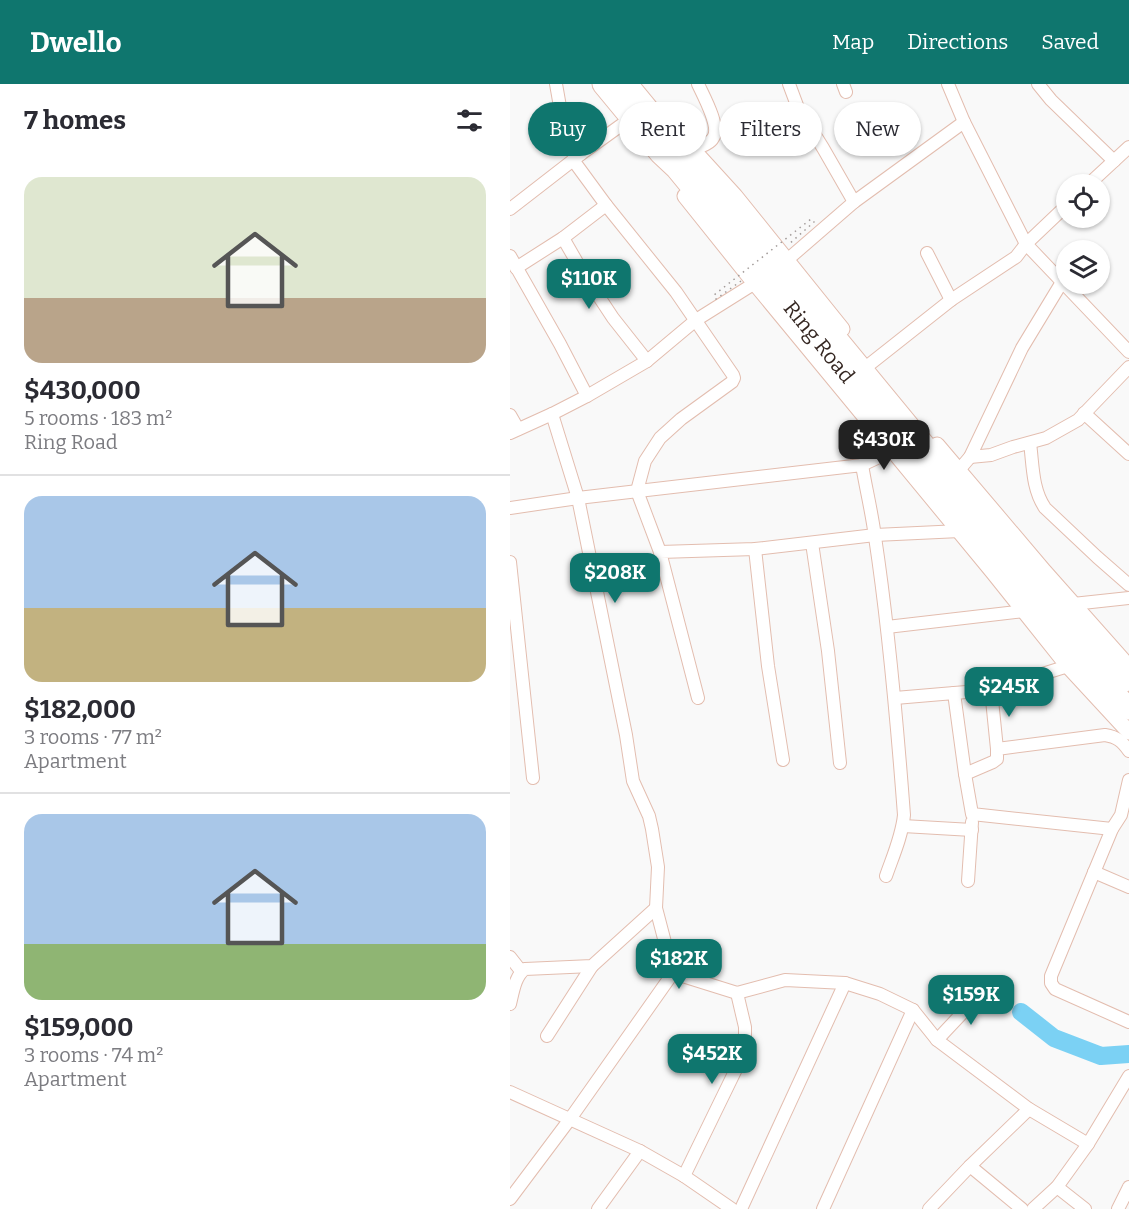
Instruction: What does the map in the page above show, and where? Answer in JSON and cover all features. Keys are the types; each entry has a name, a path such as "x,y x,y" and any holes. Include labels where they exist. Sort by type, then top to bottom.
{"highway":[{"name":"Ring Road","path":"603,84 619,109"},
{"name":"Ring Road","path":"627,84 638,102"},
{"name":"Ring Road","path":"670,156 676,168 881,418 1065,639 1129,709"},
{"name":"Ring Road","path":"674,156 1129,690"}],"street":[{"path":"556,84 562,118 577,157 606,206 676,291 734,378 732,382 681,419 660,438 645,461 637,491 660,552 698,698"},
{"path":"591,84 619,113"},
{"path":"789,84 798,108 824,148 854,202"},
{"path":"948,84 964,122 1026,244 1056,276"},
{"path":"1038,84 1051,100 1114,161"},
{"path":"700,85 707,102"},
{"path":"707,103 715,132 714,137 707,143"},
{"path":"787,260 854,202 964,122"},
{"path":"510,209 619,127"},
{"path":"1100,174 1129,147"},
{"path":"666,156 667,173 748,282 894,450 1068,666 1129,732"},
{"path":"698,156 735,196 870,364 959,470 1129,667"},
{"path":"516,268 563,238 606,206"},
{"path":"870,364 951,300 1016,258 1026,244 1056,216"},
{"path":"563,238 613,318 646,361"},
{"path":"927,253 951,300"},
{"path":"510,256 587,396"},
{"path":"510,415 514,431 587,396 646,361 748,282"},
{"path":"959,470 970,457 1022,348 1056,292"},
{"path":"1073,294 1129,352"},
{"path":"970,457 991,455 1046,438 1078,420 1129,368"},
{"path":"1084,413 1129,454"},
{"path":"510,1199 570,1119 673,973 656,908 658,867 652,829 633,781 626,735 578,498 552,414"},
{"path":"1030,442 1036,490 1045,508 1129,585"},
{"path":"510,508 862,465 894,450"},
{"path":"862,465 875,535 887,627 904,815 903,826 886,876"},
{"path":"660,552 755,549 875,535 960,531"},
{"path":"812,543 828,651 840,763"},
{"path":"755,549 768,666 783,760"},
{"path":"510,562 533,778"},
{"path":"1073,604 1129,598"},
{"path":"887,627 1024,611"},
{"path":"895,698 990,690 1068,666"},
{"path":"964,774 997,759 990,690"},
{"path":"954,693 964,774 972,814 968,881"},
{"path":"997,749 1105,735 1115,736 1129,751"},
{"path":"1129,780 1121,815 1112,829 1051,976 1051,983 1055,988 1129,1023"},
{"path":"972,814 1112,829"},
{"path":"903,826 972,830"},
{"path":"1094,872 1129,887"},
{"path":"547,1036 592,966 656,908"},
{"path":"510,957 521,971"},
{"path":"510,1004 521,971 525,969 592,966"},
{"path":"673,973 737,993 785,980 845,983 880,994 913,1010 937,1040 1029,1109 1088,1144"},
{"path":"741,1209 845,983"},
{"path":"937,1040 983,991"},
{"path":"684,1176 740,1061 745,1043 745,1027 737,993"},
{"path":"823,1209 913,1010"},
{"path":"1033,1209 1057,1186 1088,1144 1129,1076"},
{"path":"510,1092 640,1150 684,1176 732,1209"},
{"path":"928,1209 1029,1109"},
{"path":"598,1209 640,1150"},
{"path":"970,1166 1022,1209"},
{"path":"1057,1186 1085,1209"},
{"path":"1118,1209 1129,1187"}],"path":[{"path":"748,282 716,299 714,295 811,219 814,222 788,244"}],"waterway":[{"path":"1021,1012 1054,1038 1101,1056 1129,1054"}]}
